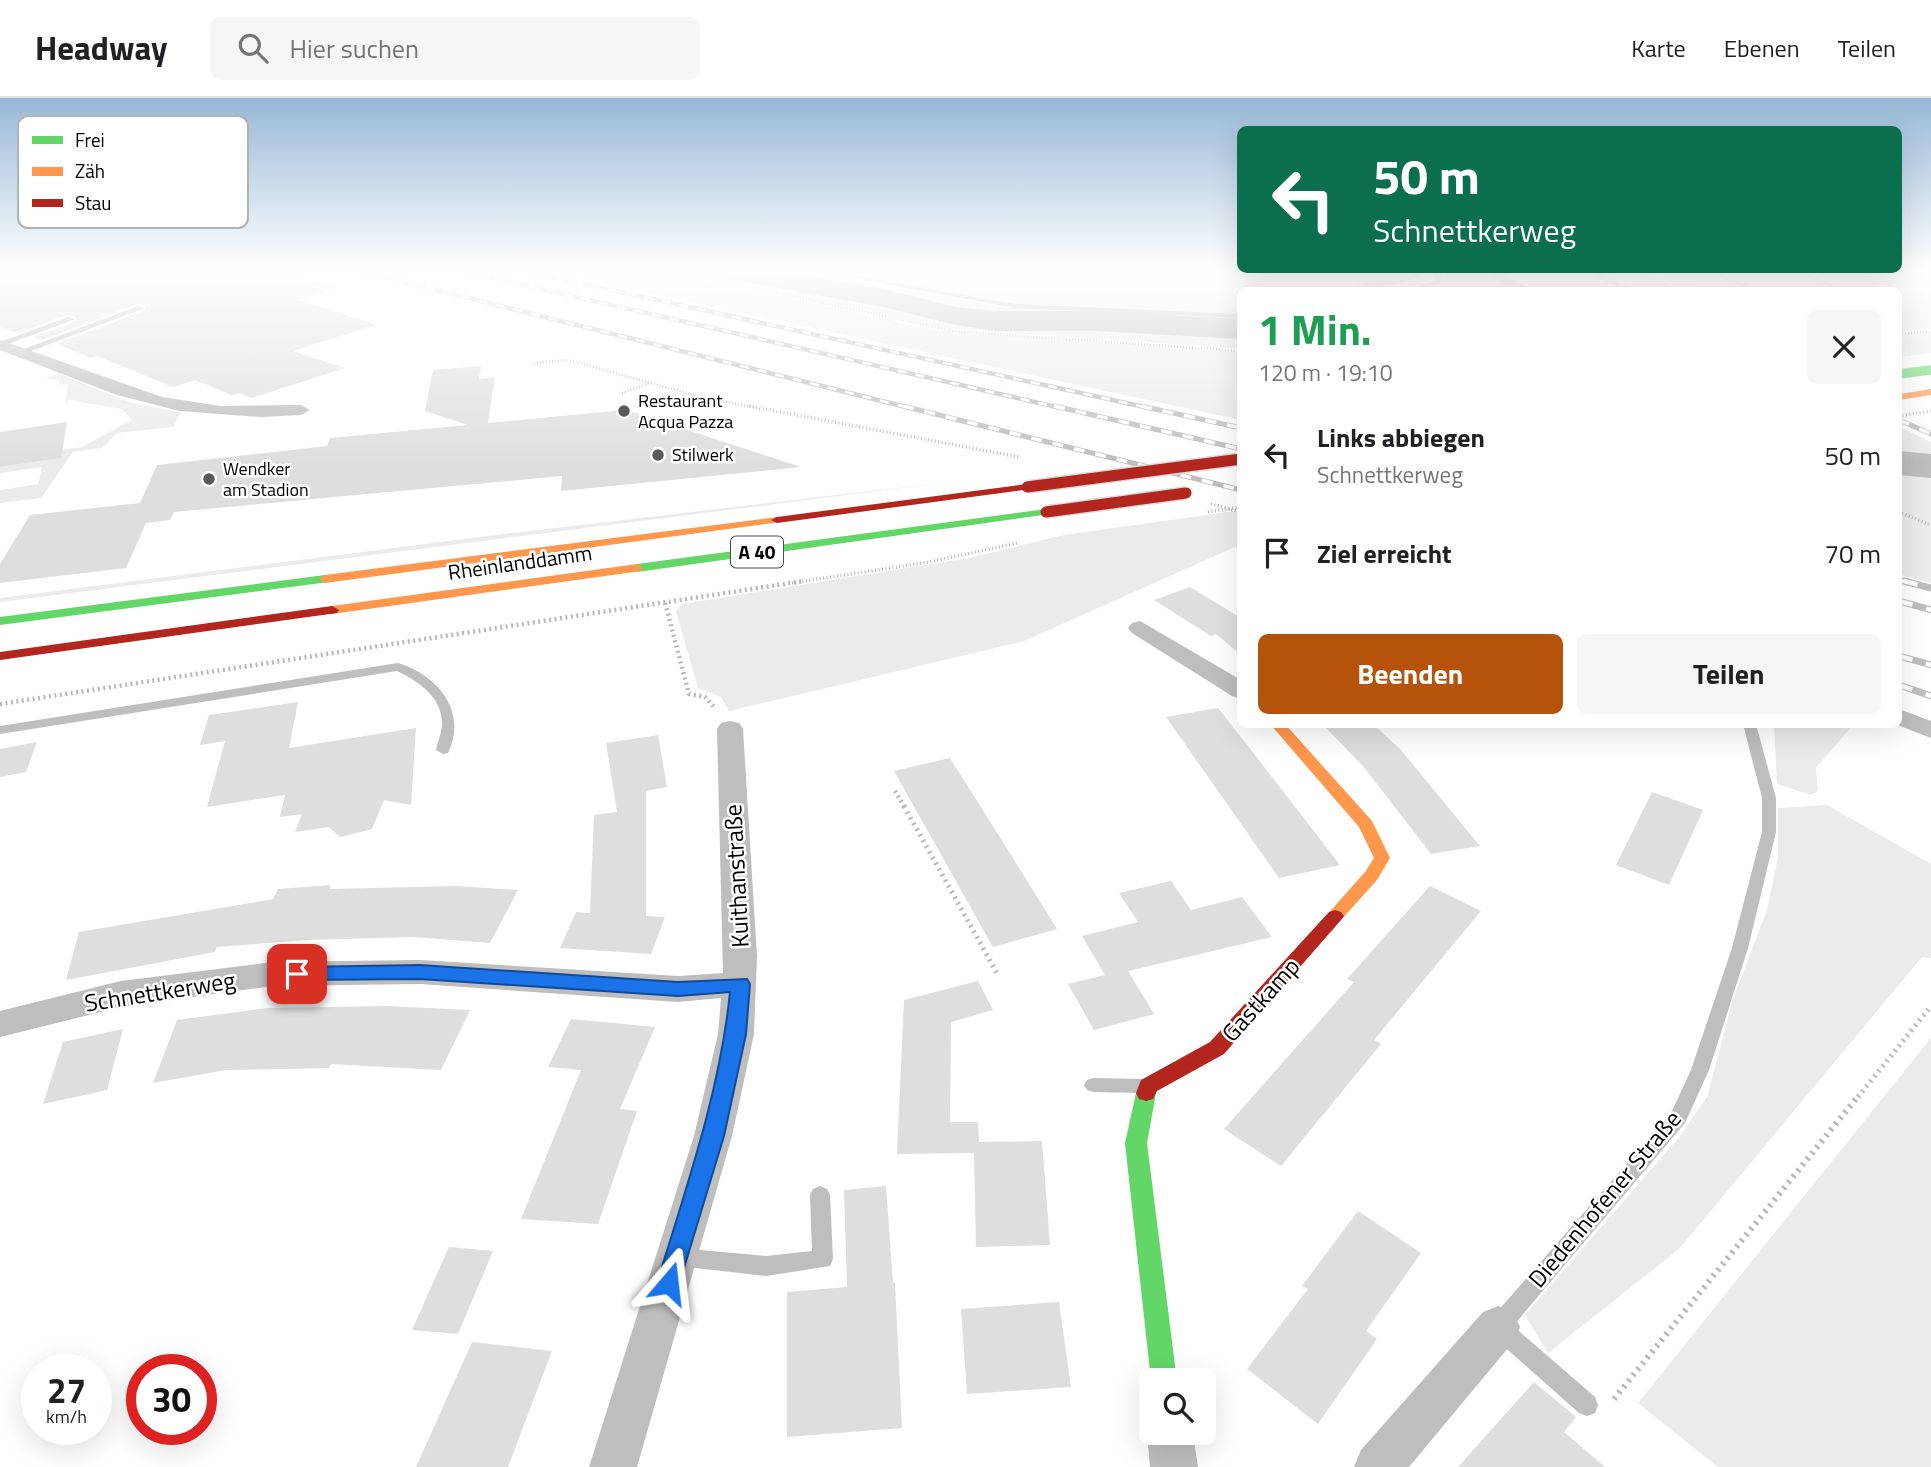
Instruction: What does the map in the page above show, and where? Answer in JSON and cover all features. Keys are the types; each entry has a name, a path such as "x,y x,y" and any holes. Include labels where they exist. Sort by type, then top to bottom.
{"main road":[{"path":"1902,374 1931,370"},
{"path":"1902,397 1931,392"},
{"name":"Rheinlanddamm","path":"0,621 1237,460"},
{"name":"Rheinlanddamm","path":"0,656 1046,512 1202,496"},
{"name":"Gastkamp","path":"1147,1086 1217,1048 1371,876 1382,858 1366,825 1281,728"},
{"path":"1147,1086 1136,1143 1162,1368"}],"street":[{"path":"0,345 23,351 140,397 260,414 301,411"},
{"path":"1140,628 1237,689"},
{"path":"1902,718 1931,730"},
{"name":"Kuithanstraße","path":"613,1467 713,1136 736,1034 741,984 730,729"},
{"name":"Schnettkerweg","path":"0,1024 121,994 273,974 420,972 678,989 741,984"},
{"name":"Diedenhofener Straße","path":"1378,1467 1498,1327"},
{"path":"1171,1445 1174,1467"}],"lane":[{"path":"0,345 30,334"},
{"path":"23,351 69,334"},
{"path":"0,730 398,667 419,676 442,702 449,721 443,750"},
{"name":"Diedenhofener Straße","path":"1498,1327 1678,1118 1700,1070 1740,948 1769,832 1769,798 1750,728"},
{"path":"1093,1085 1147,1086"},
{"path":"677,1257 766,1265 823,1259 820,1195"},
{"path":"1498,1327 1597,1406"}],"path":[{"path":"995,334 1237,351"},
{"path":"534,363 568,360 701,397 1029,458"},
{"path":"622,393 650,382"},
{"path":"1902,415 1931,411"},
{"path":"1202,496 1237,510"},
{"path":"1902,513 1931,525"},
{"path":"0,704 929,562 1028,541"},
{"path":"665,603 690,694 711,702 720,725 730,729"},
{"path":"895,791 998,975"},
{"path":"1597,1406 1931,1006"}],"shaded area":[{"path":"840,334 988,334 1237,352 1237,419"},
{"path":"1031,334 1237,334 1237,349"},
{"path":"1931,334 1931,353 1902,357 1902,335"},
{"path":"58,373 128,402 183,413 178,416 174,427 117,433 102,448 73,452 41,498 0,503 0,490 38,484 42,467 0,473 0,467 61,458 62,450 82,447 132,420 122,409 69,400 65,405 68,384 59,385 59,380 45,378"},
{"path":"1902,428 1931,442 1931,583 1902,575"},
{"path":"965,480 0,602 0,598 487,536"},
{"path":"1237,511 1237,548 1024,641 729,711 721,697 698,688 676,611 682,604 969,558 1064,535"},
{"path":"1774,728 1850,728 1816,768 1818,791 1811,795 1777,784"},
{"path":"1827,805 1931,864 1931,958 1922,957 1679,1249 1548,1353 1525,1315 1680,1136 1707,1097 1733,999 1767,910 1778,857 1778,808"},
{"path":"1931,1038 1931,1467 1718,1467 1638,1403"}],"building":[{"path":"42,334 58,334 42,340 34,337"},
{"path":"83,334 348,334 292,351 345,368 252,398 239,393 232,395 195,380 173,387 97,356 91,358 57,344"},
{"path":"481,366 479,379 495,377 488,423 626,410 801,467 561,491 562,476 174,512 170,520 146,523 126,568 0,583 0,564 30,515 140,503 157,465 327,446 330,438 468,425 425,411 433,370"},
{"path":"67,422 61,458 0,467 0,432"},
{"path":"1190,587 1237,616 1237,652 1216,634 1211,636 1154,600"},
{"path":"298,702 289,748 416,728 411,805 384,800 372,829 340,837 329,827 295,832 302,814 280,817 285,795 207,807 225,741 200,745 209,715"},
{"path":"1218,708 1340,865 1279,878 1166,717"},
{"path":"1326,728 1377,728 1400,749 1480,846 1431,854 1363,766"},
{"path":"658,735 667,787 646,791 646,916 665,917 651,954 560,948 576,912 590,913 594,815 617,812 606,743"},
{"path":"37,742 26,772 0,777 0,749"},
{"path":"950,758 1057,929 993,947 894,771"},
{"path":"1652,792 1703,810 1669,885 1616,865"},
{"path":"1171,881 1191,910 1242,897 1272,937 1128,971 1154,1014 1094,1030 1068,984 1105,975 1082,936 1138,922 1119,893"},
{"path":"331,885 329,889 456,886 518,890 490,943 414,937 307,940 217,947 215,952 66,980 79,932 273,899 278,889"},
{"path":"1430,886 1481,911 1374,1040 1381,1044 1281,1166 1224,1129 1354,982 1347,979"},
{"path":"978,981 993,1010 951,1022 950,1122 978,1122 979,1142 1042,1141 1050,1245 976,1247 974,1153 897,1154 904,1000"},
{"path":"386,1006 470,1010 441,1070 331,1064 329,1068 226,1070 153,1083 177,1020 267,1008"},
{"path":"571,1019 655,1027 620,1109 637,1111 598,1224 521,1219 581,1070 548,1067"},
{"path":"123,1029 107,1090 43,1104 63,1042"},
{"path":"886,1186 895,1283 902,1428 787,1437 787,1292 847,1287 844,1190"},
{"path":"1358,1211 1421,1253 1366,1331 1377,1339 1318,1424 1247,1369 1308,1289 1302,1286"},
{"path":"449,1247 493,1251 458,1334 412,1330"},
{"path":"1059,1302 1071,1387 967,1394 961,1309"},
{"path":"472,1342 552,1351 508,1467 416,1467"},
{"path":"1534,1382 1576,1417 1564,1432 1605,1467 1458,1467"}],"waterway":[{"path":"1902,463 1931,466"}],"railway":[{"path":"612,334 910,408"},
{"path":"738,334 1061,408"},
{"path":"812,334 1149,408"},
{"path":"903,406 1237,489"},
{"path":"1054,406 1237,448"},
{"path":"1141,406 1237,427"},
{"path":"1902,421 1931,434"},
{"path":"1902,581 1911,583"},
{"path":"1904,581 1931,588"},
{"path":"1902,602 1931,610"},
{"path":"1902,657 1931,665"},
{"path":"1902,686 1931,696"}],"traffic: fast":[{"path":"1902,374 1931,370"},
{"path":"637,568 1046,512"},
{"path":"0,621 325,579"},
{"path":"1146,1093 1136,1143 1162,1368"}],"traffic: slow":[{"path":"1902,397 1931,392"},
{"path":"325,579 777,520"},
{"path":"332,610 637,568"},
{"path":"1281,728 1366,825 1382,858 1371,876 1335,916"}],"traffic: jam":[{"path":"1027,487 1237,460"},
{"path":"777,520 1027,487"},
{"path":"1046,512 1186,493"},
{"path":"0,656 332,610"},
{"path":"1146,1093 1148,1086 1217,1048 1335,916"}],"place":[{"name":"Restaurant Acqua Pazza","path":"624,411"},
{"name":"Stilwerk","path":"658,455"},
{"name":"Wendker am Stadion","path":"209,479"}],"route":[{"path":"297,974 420,972 678,989 741,984 736,1034 713,1136 669,1283"}]}
